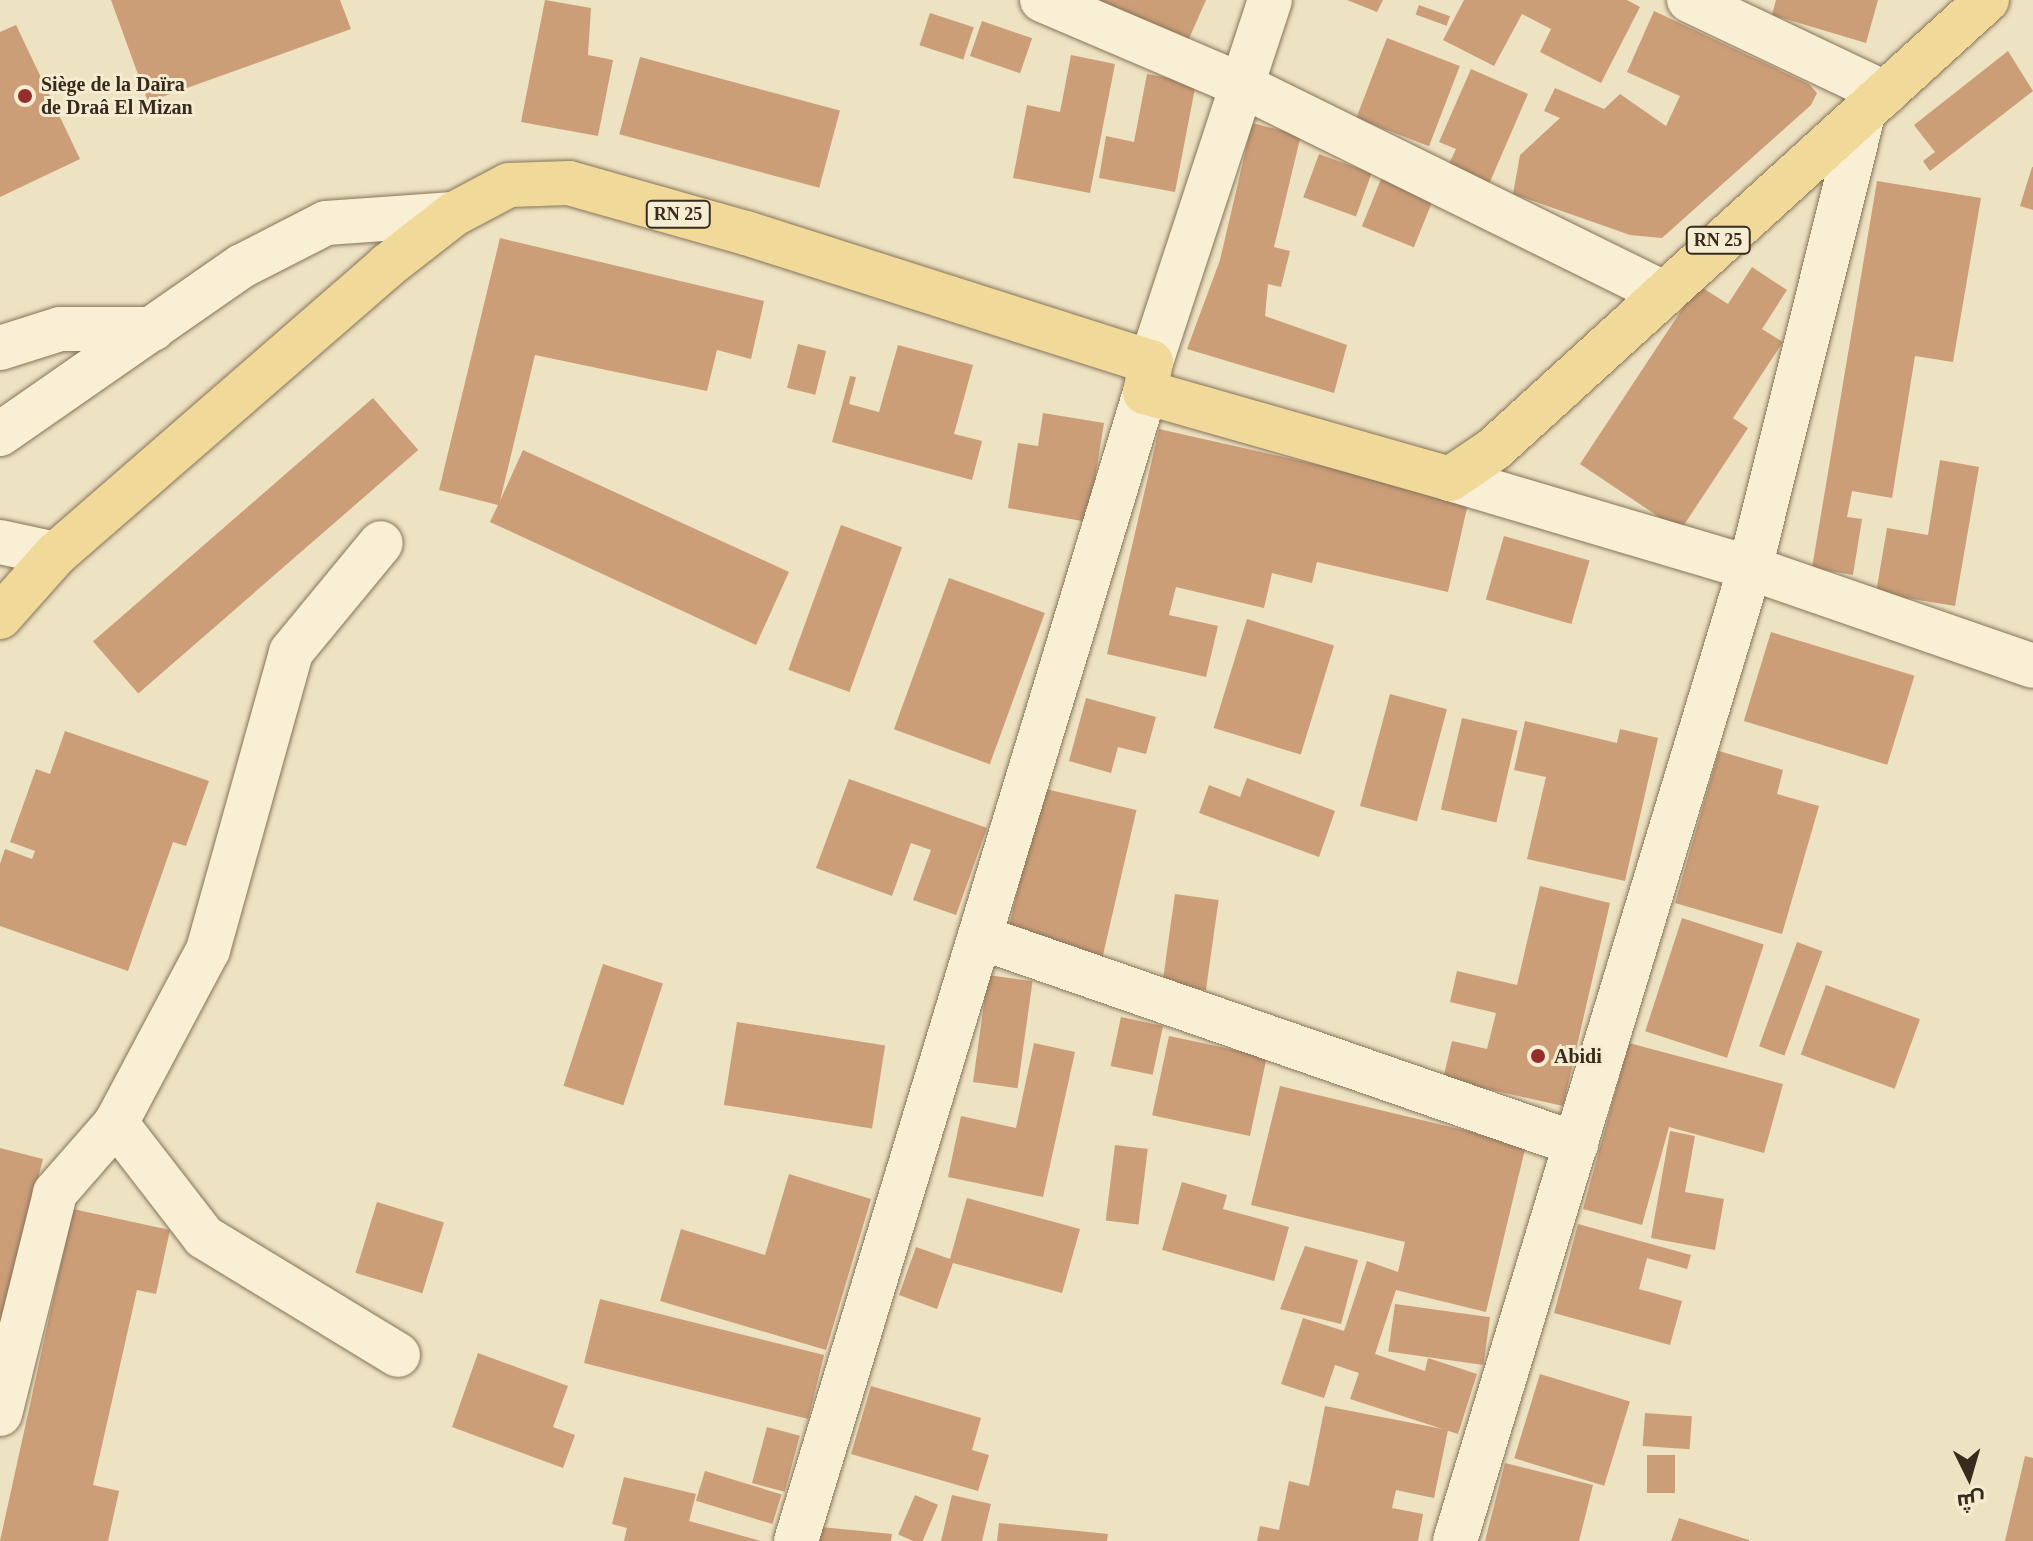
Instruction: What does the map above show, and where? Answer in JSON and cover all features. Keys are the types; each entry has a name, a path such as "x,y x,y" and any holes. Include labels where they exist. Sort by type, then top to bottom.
{"main road":[{"name":"RN 25","path":"0,617 56,554 454,214 509,185 569,183 1450,479 1494,449 1660,291 1987,0"}],"street":[{"path":"1042,0 1241,85 1660,291"},
{"path":"796,1541 982,938 1148,377 1270,0"},
{"path":"1455,1541 1750,568 1874,102 1689,0"},
{"path":"0,434 242,266 326,223 454,214"},
{"path":"0,348 60,329 153,329"},
{"path":"1450,479 1750,568 2033,666"},
{"path":"0,542 56,554"},
{"path":"0,1414 55,1193 116,1123 208,950 291,652 381,543"},
{"path":"982,938 1576,1144"},
{"path":"116,1123 204,1237 398,1355"}],"building":[{"path":"111,0 340,0 351,29 148,102"},
{"path":"545,0 591,8 588,55 613,60 598,136 521,122"},
{"path":"1092,0 1206,0 1188,41"},
{"path":"1347,0 1383,0 1377,12"},
{"path":"1464,0 1627,0 1640,7 1601,83 1540,52 1551,29 1522,14 1494,66 1443,40"},
{"path":"1776,0 1878,0 1866,43 1772,15"},
{"path":"1419,5 1450,16 1447,26 1416,14"},
{"path":"1654,11 1809,84 1817,93 1811,105 1662,238 1630,235 1513,194 1520,155 1560,118 1544,111 1555,88 1604,109 1620,94 1666,126 1680,96 1627,72"},
{"path":"930,13 974,27 963,60 919,45"},
{"path":"982,21 1032,38 1020,73 970,56"},
{"name":"Siège de la Daïra de Draâ El Mizan","path":"16,25 80,159 0,197 0,32"},
{"path":"1387,38 1460,66 1429,146 1356,118"},
{"path":"2008,51 2033,91 1930,171 1923,161 1935,152 1914,125"},
{"path":"1071,55 1115,64 1090,193 1013,178 1027,105 1060,112"},
{"path":"640,57 840,111 819,188 619,134"},
{"path":"1471,69 1528,94 1489,184 1448,166 1456,149 1439,142"},
{"path":"1147,74 1196,83 1175,192 1099,178 1106,136 1134,142"},
{"path":"1252,123 1301,135 1274,247 1290,251 1281,287 1268,284 1265,316 1347,345 1334,393 1187,349 1220,260"},
{"path":"1319,154 1372,173 1356,216 1303,197"},
{"path":"2033,167 2033,210 2020,206"},
{"path":"1381,179 1433,200 1414,247 1362,226"},
{"path":"1877,181 1981,198 1953,362 1915,356 1892,498 1852,491 1847,517 1862,519 1853,575 1812,568"},
{"path":"500,238 764,301 751,359 717,350 707,391 535,355 500,501 523,450 789,572 756,645 490,522 498,505 439,490"},
{"path":"1752,267 1787,290 1762,329 1783,342 1733,418 1748,428 1680,531 1580,464 1698,285 1728,304"},
{"path":"798,344 826,351 815,395 787,388"},
{"path":"898,345 973,365 954,434 982,441 972,480 832,442 850,376 856,377 849,404 879,412"},
{"path":"373,398 418,450 138,693 93,641"},
{"path":"1043,413 1104,423 1088,522 1008,508 1018,443 1038,446"},
{"path":"1159,429 1469,499 1448,592 1317,562 1312,583 1272,573 1264,608 1176,587 1169,615 1218,626 1206,677 1107,654"},
{"path":"1940,460 1979,467 1955,606 1876,593 1887,528 1928,535"},
{"path":"841,525 902,547 849,692 788,670"},
{"path":"1504,536 1590,561 1571,624 1486,599"},
{"path":"949,578 1045,613 990,764 894,729"},
{"path":"1247,619 1334,646 1301,755 1214,728"},
{"path":"1771,632 1914,676 1887,765 1744,721"},
{"path":"1390,694 1447,709 1417,821 1360,806"},
{"path":"1086,698 1156,717 1146,754 1118,747 1111,773 1069,761"},
{"path":"1462,718 1518,731 1496,822 1441,810"},
{"path":"1525,721 1617,743 1620,729 1658,738 1625,881 1527,859 1546,777 1514,770"},
{"path":"65,731 209,781 186,846 173,842 128,971 0,926 0,864 5,849 32,859 35,851 10,842 36,769 50,774"},
{"path":"1719,751 1783,770 1777,794 1819,806 1782,934 1675,903"},
{"path":"1247,778 1335,811 1319,857 1199,813 1209,785 1240,797"},
{"path":"849,779 987,828 956,915 913,900 931,850 911,843 892,896 816,868"},
{"path":"1041,788 1136,810 1102,959 1007,937"},
{"path":"1540,886 1610,903 1563,1106 1443,1079 1452,1041 1487,1049 1496,1013 1450,1002 1457,971 1517,985"},
{"path":"1175,894 1219,900 1206,990 1162,984"},
{"path":"1682,918 1764,945 1727,1058 1645,1031"},
{"path":"1797,942 1822,951 1784,1056 1759,1046"},
{"path":"603,964 663,983 623,1105 563,1086"},
{"path":"988,975 1033,981 1018,1088 973,1082"},
{"path":"1826,985 1920,1019 1895,1089 1801,1055"},
{"path":"1121,1017 1163,1026 1153,1075 1111,1066"},
{"path":"737,1022 885,1045 872,1128 724,1105"},
{"path":"1169,1036 1267,1057 1250,1136 1152,1115"},
{"path":"1034,1043 1075,1052 1043,1197 948,1177 961,1116 1016,1128"},
{"path":"1629,1043 1783,1084 1764,1153 1669,1127 1642,1225 1583,1209"},
{"path":"1280,1086 1526,1145 1486,1312 1396,1290 1375,1354 1425,1371 1428,1358 1477,1374 1458,1434 1350,1399 1359,1373 1335,1365 1324,1398 1281,1384 1303,1318 1344,1331 1367,1261 1398,1272 1405,1242 1251,1205"},
{"path":"1670,1131 1695,1136 1685,1192 1724,1199 1715,1250 1651,1238"},
{"path":"1115,1145 1148,1149 1138,1224 1106,1220"},
{"path":"0,1148 43,1159 1,1322 0,1322"},
{"path":"789,1174 871,1199 826,1350 660,1301 681,1229 765,1255"},
{"path":"1182,1182 1227,1195 1223,1209 1289,1227 1274,1281 1162,1250"},
{"path":"967,1198 1080,1229 1062,1293 953,1263 937,1309 899,1295 916,1247 950,1259"},
{"path":"377,1202 444,1222 422,1293 355,1273"},
{"path":"73,1209 170,1230 156,1294 137,1290 93,1485 119,1491 108,1541 0,1541"},
{"path":"1578,1224 1691,1255 1687,1269 1647,1258 1639,1289 1682,1301 1670,1345 1554,1313"},
{"path":"1305,1246 1358,1260 1341,1324 1280,1309"},
{"path":"600,1299 824,1355 808,1419 584,1363"},
{"path":"1395,1304 1490,1317 1483,1365 1388,1352"},
{"path":"478,1353 568,1386 553,1427 575,1435 563,1468 452,1427"},
{"path":"1540,1374 1630,1401 1604,1486 1514,1458"},
{"path":"871,1386 981,1418 972,1450 989,1455 978,1491 851,1454"},
{"path":"1325,1406 1448,1430 1434,1498 1396,1490 1392,1508 1423,1514 1418,1541 1257,1541 1260,1526 1279,1530 1289,1481 1309,1486"},
{"path":"1645,1413 1692,1416 1690,1449 1643,1446"},
{"path":"767,1427 800,1436 785,1492 752,1483"},
{"path":"1647,1455 1675,1455 1675,1493 1647,1493"},
{"path":"2025,1456 2033,1458 2033,1541 2005,1541"},
{"path":"1505,1463 1593,1485 1579,1541 1485,1541"},
{"path":"705,1471 782,1494 772,1524 696,1501"},
{"path":"624,1477 696,1494 689,1521 761,1541 624,1541 627,1528 612,1524"},
{"path":"915,1495 938,1505 923,1541 898,1535"},
{"path":"952,1495 991,1504 982,1541 941,1541"},
{"path":"1679,1518 1749,1540 1749,1541 1671,1541"},
{"path":"999,1523 1108,1534 1107,1541 997,1541"},
{"path":"821,1527 892,1534 891,1541 820,1541"}],"place":[{"name":"Siège de la Daïra de Draâ El Mizan","path":"25,96"},
{"name":"Abidi","path":"1538,1056"}]}
